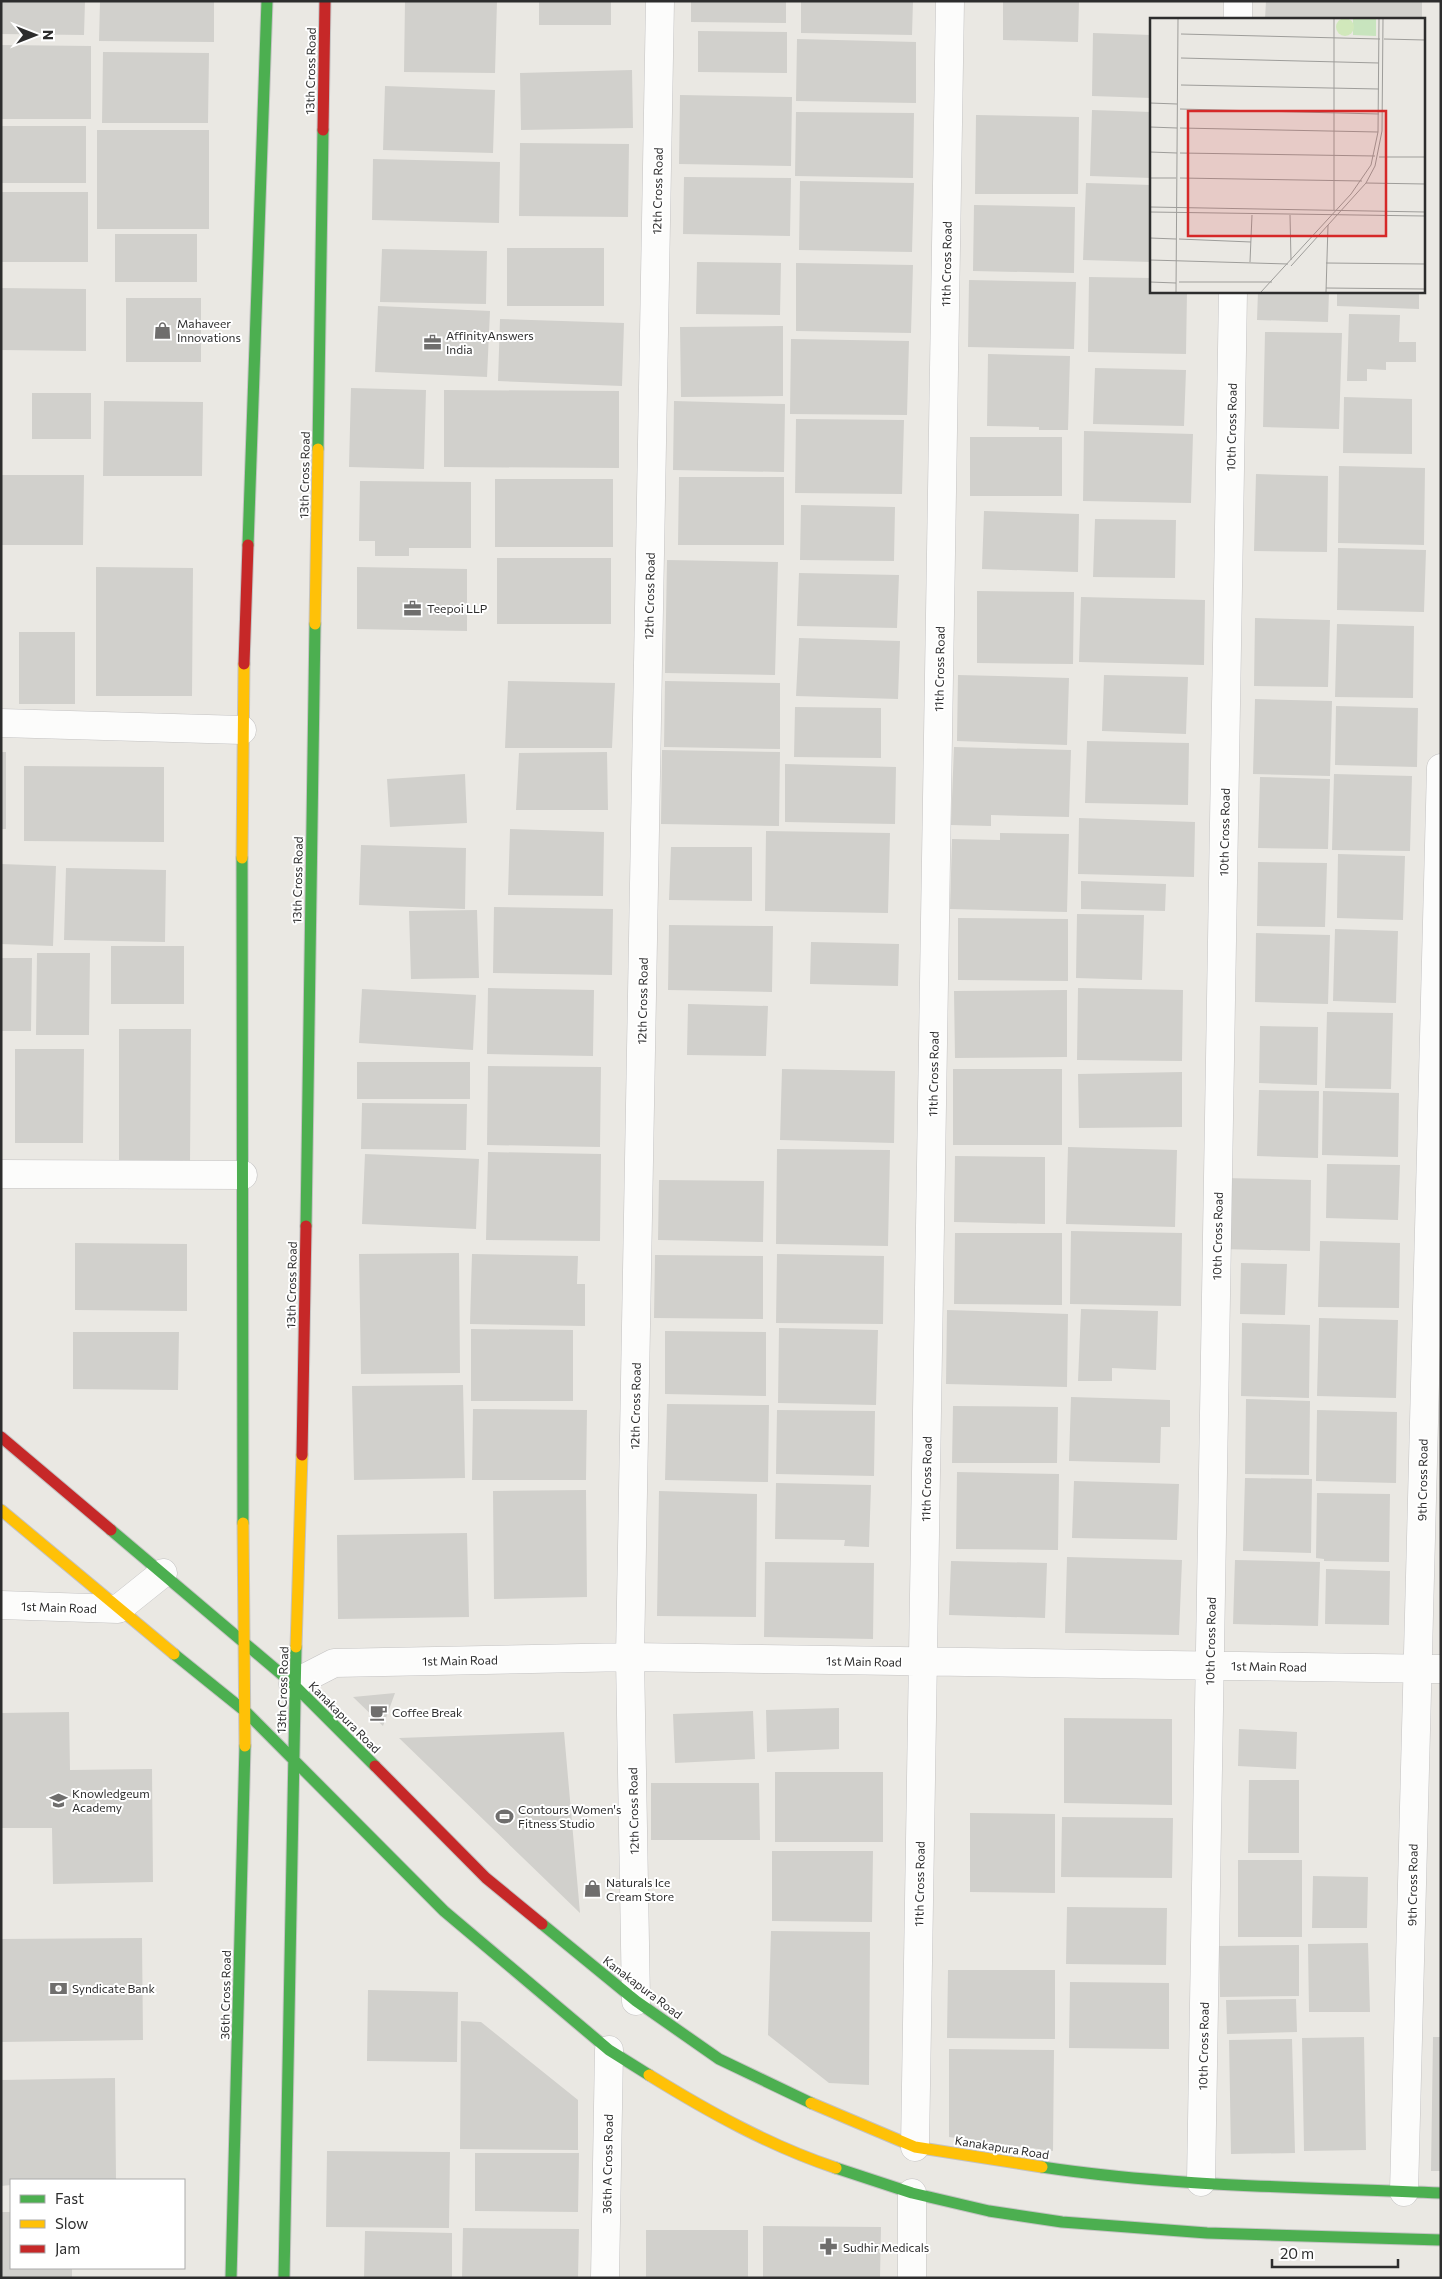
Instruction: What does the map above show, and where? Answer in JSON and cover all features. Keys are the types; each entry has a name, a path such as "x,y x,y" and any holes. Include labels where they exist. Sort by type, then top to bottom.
{"main road":[{"path":"246,1712 244,1643 242,730 267,1"},
{"name":"13th Cross Road","path":"294,1760 294,1684 301,1521 325,1"},
{"name":"Kanakapura Road","path":"1,1437 294,1684 486,1878 636,2001 719,2059 811,2103 915,2146 1088,2174 1200,2182 1441,2193"},
{"path":"1,1510 118,1609 246,1712 444,1911 609,2050 693,2102 747,2131 801,2156 912,2193 989,2210 1062,2222 1207,2232 1441,2240"},
{"name":"36th Cross Road","path":"231,2278 246,1712"},
{"path":"284,2278 294,1760"}],"street":[{"name":"12th Cross Road","path":"636,2001 630,1657 660,1"},
{"name":"11th Cross Road","path":"915,2146 950,1"},
{"path":"1238,1 1238,18"},
{"name":"10th Cross Road","path":"1200,2182 1233,292"},
{"path":"1,723 242,730"},
{"name":"9th Cross Road","path":"1404,2192 1429,1668 1441,768"},
{"path":"1,1174 243,1175"},
{"path":"118,1609 163,1573"},
{"name":"1st Main Road","path":"1,1605 118,1609"},
{"name":"1st Main Road","path":"294,1684 334,1663 630,1657 1429,1668"},
{"name":"36th A Cross Road","path":"605,2278 609,2050"},
{"path":"912,2193 912,2278"}],"building":[{"path":"1,1 85,1 84,35 1,34"},
{"path":"100,1 214,1 214,42 99,41"},
{"path":"405,1 497,1 495,73 404,72"},
{"path":"539,1 611,1 611,25 539,25"},
{"path":"691,1 786,1 786,23 691,22"},
{"path":"801,1 913,1 912,35 801,33"},
{"path":"1003,1 1079,1 1078,42 1003,40"},
{"path":"1266,1 1422,1 1422,18 1265,18"},
{"path":"698,31 787,32 787,73 698,72"},
{"path":"1093,33 1150,35 1150,98 1092,96"},
{"path":"797,39 916,42 916,103 796,101"},
{"path":"1,45 91,46 91,119 1,119"},
{"path":"103,52 209,53 208,123 102,123"},
{"path":"632,70 633,128 521,130 520,73"},
{"path":"385,86 495,90 493,153 383,150"},
{"path":"680,95 792,97 791,166 679,164"},
{"path":"1092,110 1150,112 1150,178 1090,176"},
{"path":"796,112 914,113 913,178 795,176"},
{"path":"976,115 1079,117 1078,194 975,194"},
{"path":"1,126 86,126 86,183 1,183"},
{"path":"97,130 209,130 209,229 97,229"},
{"path":"520,143 629,144 628,217 519,216"},
{"path":"373,159 500,162 499,223 372,220"},
{"path":"684,177 791,178 790,236 683,234"},
{"path":"800,181 914,183 912,252 799,250"},
{"path":"1086,183 1150,185 1150,262 1083,260"},
{"path":"1,192 88,192 88,262 1,262"},
{"path":"974,205 1075,207 1074,273 973,271"},
{"path":"115,234 197,234 197,282 115,282"},
{"path":"507,248 604,248 604,306 507,306"},
{"path":"382,249 487,251 486,304 380,302"},
{"path":"697,262 781,263 780,315 696,314"},
{"path":"796,263 913,265 911,333 796,331"},
{"path":"1089,277 1150,278 1150,292 1187,292 1186,354 1088,352"},
{"path":"969,280 1076,282 1074,349 968,347"},
{"path":"1,288 86,289 86,351 1,350"},
{"path":"1258,292 1329,292 1328,322 1257,320"},
{"path":"1337,292 1419,292 1419,309 1337,306"},
{"name":"Mahaveer Innovations","path":"126,298 201,298 201,362 126,362"},
{"name":"AffinityAnswers India","path":"378,306 490,311 487,377 375,372"},
{"path":"1349,314 1400,315 1399,342 1416,342 1416,362 1386,362 1386,370 1367,369 1367,381 1347,381"},
{"path":"500,319 624,323 622,386 498,381"},
{"path":"783,326 783,396 681,397 680,327"},
{"path":"1265,332 1342,333 1339,429 1263,427"},
{"path":"791,339 909,341 907,415 790,414"},
{"path":"988,354 1070,356 1068,430 1039,430 1039,427 987,426"},
{"path":"1095,368 1186,370 1184,426 1093,424"},
{"path":"351,388 426,390 424,469 349,467"},
{"path":"444,390 619,391 619,468 444,467"},
{"path":"32,393 91,393 91,439 32,439"},
{"path":"1344,397 1412,399 1412,454 1343,453"},
{"path":"104,401 203,402 202,476 103,476"},
{"path":"674,401 785,404 784,472 673,470"},
{"path":"796,419 904,420 902,494 795,493"},
{"path":"1084,431 1193,434 1191,503 1083,501"},
{"path":"970,437 1062,437 1062,496 970,496"},
{"path":"1339,466 1425,468 1424,545 1338,543"},
{"path":"1256,474 1328,476 1327,552 1254,551"},
{"path":"1,475 84,475 83,545 1,545"},
{"path":"679,477 784,477 784,545 678,545"},
{"path":"495,479 613,479 613,547 495,547"},
{"path":"360,481 471,482 471,548 409,548 409,556 375,556 375,541 359,541"},
{"path":"801,505 895,507 894,561 800,560"},
{"path":"984,511 1079,514 1078,572 982,569"},
{"path":"1095,519 1176,520 1175,578 1093,577"},
{"path":"1338,548 1426,550 1424,612 1337,610"},
{"path":"497,558 611,558 611,624 497,624"},
{"path":"667,560 778,562 775,675 665,673"},
{"path":"96,567 193,568 192,696 96,696"},
{"path":"357,567 467,569 467,631 357,629"},
{"path":"799,573 899,575 897,628 797,626"},
{"path":"977,591 1074,592 1073,664 977,663"},
{"path":"1081,597 1205,600 1204,665 1079,662"},
{"path":"1255,618 1330,620 1328,687 1254,686"},
{"path":"1337,624 1414,626 1413,698 1335,697"},
{"path":"19,632 75,632 75,704 19,704"},
{"path":"799,638 900,641 898,699 796,696"},
{"path":"958,675 1069,678 1067,745 957,741"},
{"path":"1104,675 1188,677 1186,734 1102,731"},
{"path":"508,681 615,683 612,748 505,748"},
{"path":"665,681 780,683 780,749 664,747"},
{"path":"1255,699 1332,701 1330,776 1253,774"},
{"path":"1336,706 1418,708 1417,767 1335,765"},
{"path":"795,707 881,708 881,758 794,757"},
{"path":"1087,741 1189,743 1188,805 1085,803"},
{"path":"954,747 1071,750 1069,817 991,815 991,826 951,825"},
{"path":"662,750 780,752 779,826 661,824"},
{"path":"1,752 6,752 6,829 1,829"},
{"path":"607,752 608,810 516,810 519,753"},
{"path":"785,764 896,767 895,824 785,822"},
{"path":"24,766 164,767 164,842 24,841"},
{"path":"465,774 467,823 390,827 387,779"},
{"path":"1334,774 1412,776 1410,851 1332,850"},
{"path":"1260,777 1330,779 1328,849 1258,848"},
{"path":"1079,818 1195,822 1194,877 1078,874"},
{"path":"510,829 604,832 603,896 508,895"},
{"path":"766,831 890,833 888,913 765,911"},
{"path":"1000,833 1069,834 1067,912 950,909 952,839 1000,840"},
{"path":"361,845 466,848 465,909 359,905"},
{"path":"671,847 752,847 752,901 669,900"},
{"path":"1338,854 1405,856 1403,920 1337,918"},
{"path":"1258,862 1327,863 1325,927 1257,926"},
{"path":"1,864 56,866 53,946 1,944"},
{"path":"66,868 166,870 165,942 64,940"},
{"path":"1081,881 1166,884 1165,911 1081,909"},
{"path":"494,907 613,909 612,975 493,973"},
{"path":"477,910 479,978 411,979 409,911"},
{"path":"1077,914 1144,915 1142,980 1076,978"},
{"path":"958,918 1068,919 1068,981 958,980"},
{"path":"669,925 773,926 772,992 668,990"},
{"path":"1335,929 1398,931 1396,1003 1333,1001"},
{"path":"1256,933 1330,935 1328,1004 1255,1002"},
{"path":"811,942 899,944 898,986 810,984"},
{"path":"111,946 184,946 184,1004 111,1004"},
{"path":"37,953 90,953 89,1035 36,1035"},
{"path":"1,958 32,958 31,1031 1,1031"},
{"path":"488,988 594,990 593,1056 487,1054"},
{"path":"1078,988 1183,990 1182,1061 1077,1060"},
{"path":"362,989 476,995 473,1050 359,1043"},
{"path":"1067,990 1067,1057 955,1058 954,991"},
{"path":"688,1004 768,1006 766,1056 687,1055"},
{"path":"1327,1012 1393,1013 1391,1089 1325,1088"},
{"path":"1260,1026 1318,1027 1317,1085 1259,1083"},
{"path":"119,1029 191,1029 190,1163 119,1163"},
{"path":"15,1049 84,1049 83,1143 15,1143"},
{"path":"357,1062 470,1062 470,1099 357,1099"},
{"path":"488,1066 601,1067 600,1147 487,1145"},
{"path":"782,1069 895,1071 894,1143 780,1140"},
{"path":"953,1069 1062,1069 1062,1145 953,1145"},
{"path":"1182,1072 1182,1127 1079,1128 1078,1074"},
{"path":"1259,1090 1319,1091 1318,1158 1257,1156"},
{"path":"1323,1091 1399,1093 1398,1157 1322,1155"},
{"path":"362,1103 467,1104 466,1150 361,1149"},
{"path":"1068,1147 1177,1150 1175,1227 1066,1224"},
{"path":"777,1149 890,1150 888,1246 776,1244"},
{"path":"488,1152 601,1154 600,1241 486,1240"},
{"path":"365,1154 479,1159 476,1229 362,1224"},
{"path":"955,1156 1045,1157 1045,1224 954,1222"},
{"path":"1327,1164 1400,1165 1398,1220 1326,1218"},
{"path":"1222,1178 1311,1180 1310,1251 1221,1249"},
{"path":"659,1180 764,1181 763,1242 658,1240"},
{"path":"1071,1231 1182,1233 1181,1306 1070,1304"},
{"path":"955,1233 1062,1233 1062,1305 954,1304"},
{"path":"1320,1241 1400,1243 1399,1308 1318,1307"},
{"path":"75,1243 187,1244 187,1311 75,1310"},
{"path":"459,1253 460,1373 361,1374 359,1254"},
{"path":"472,1254 578,1256 577,1284 585,1284 585,1326 470,1324"},
{"path":"777,1254 884,1256 883,1324 776,1323"},
{"path":"655,1255 763,1256 763,1319 654,1318"},
{"path":"1241,1263 1287,1264 1285,1315 1240,1314"},
{"path":"1081,1309 1158,1311 1156,1370 1112,1368 1112,1381 1078,1381"},
{"path":"947,1310 1068,1314 1067,1387 946,1384"},
{"path":"1319,1318 1398,1320 1396,1398 1317,1396"},
{"path":"1242,1323 1310,1325 1309,1398 1241,1396"},
{"path":"779,1328 878,1330 876,1405 778,1403"},
{"path":"471,1329 573,1330 573,1401 471,1401"},
{"path":"665,1331 766,1332 766,1396 665,1394"},
{"path":"73,1332 179,1332 178,1390 73,1389"},
{"path":"463,1385 465,1478 354,1480 352,1386"},
{"path":"1071,1397 1170,1400 1170,1427 1161,1427 1160,1463 1069,1461"},
{"path":"1246,1399 1310,1401 1309,1475 1245,1474"},
{"path":"667,1404 769,1405 768,1482 665,1480"},
{"path":"953,1406 1058,1407 1057,1463 952,1463"},
{"path":"473,1409 587,1410 586,1480 472,1480"},
{"path":"777,1410 875,1411 874,1476 776,1474"},
{"path":"1317,1410 1397,1412 1396,1483 1316,1481"},
{"path":"957,1472 1059,1474 1058,1550 956,1549"},
{"path":"1245,1478 1312,1479 1311,1553 1243,1551"},
{"path":"1074,1481 1179,1484 1177,1540 1072,1538"},
{"path":"776,1483 871,1485 869,1547 844,1546 845,1540 775,1539"},
{"path":"586,1490 587,1597 494,1599 493,1491"},
{"path":"659,1491 757,1494 756,1617 657,1616"},
{"path":"1317,1493 1390,1494 1389,1562 1324,1561 1324,1559 1316,1558"},
{"path":"467,1533 469,1617 338,1619 337,1535"},
{"path":"1067,1557 1182,1560 1179,1635 1065,1633"},
{"path":"1235,1560 1320,1562 1318,1626 1233,1624"},
{"path":"951,1561 1047,1563 1045,1618 949,1615"},
{"path":"765,1562 874,1563 873,1639 764,1637"},
{"path":"1326,1569 1390,1571 1389,1625 1325,1624"},
{"name":"Coffee Break","path":"395,1693 383,1726 353,1697"},
{"path":"839,1708 839,1749 767,1752 766,1710"},
{"path":"753,1711 755,1759 675,1763 673,1714"},
{"path":"69,1712 70,1770 152,1769 153,1882 53,1884 52,1828 1,1828 1,1713"},
{"path":"1064,1718 1172,1719 1172,1805 1064,1803"},
{"path":"1239,1729 1297,1732 1296,1769 1238,1766"},
{"path":"564,1732 580,1913 399,1738"},
{"path":"775,1772 883,1772 883,1842 775,1842"},
{"path":"1249,1780 1299,1780 1299,1853 1248,1853"},
{"path":"651,1783 759,1783 760,1840 651,1840"},
{"path":"970,1813 1055,1814 1055,1893 970,1892"},
{"path":"1062,1817 1173,1818 1172,1878 1061,1877"},
{"path":"772,1851 873,1851 872,1922 772,1921"},
{"path":"1238,1860 1302,1860 1302,1937 1238,1937"},
{"path":"1313,1876 1368,1877 1367,1928 1312,1928"},
{"path":"1067,1907 1167,1908 1166,1965 1066,1964"},
{"path":"771,1931 870,1932 869,2085 829,2083 768,2035"},
{"path":"142,1938 143,2040 1,2042 1,1939"},
{"path":"1368,1943 1370,2012 1309,2012 1308,1944"},
{"path":"1299,1945 1299,1996 1220,1997 1219,1946"},
{"path":"948,1970 1055,1970 1055,2039 947,2038"},
{"path":"1070,1982 1169,1983 1169,2049 1069,2048"},
{"path":"368,1990 458,1992 457,2062 367,2061"},
{"path":"1296,1999 1297,2032 1227,2034 1226,2000"},
{"path":"461,2021 481,2022 578,2100 578,2150 460,2149"},
{"path":"1364,2037 1366,2150 1304,2151 1302,2038"},
{"path":"1433,2037 1441,2037 1441,2171 1431,2171"},
{"path":"1292,2039 1295,2153 1231,2154 1229,2040"},
{"path":"949,2049 1054,2050 1053,2151 949,2137"},
{"path":"115,2078 116,2179 10,2179 10,2185 1,2186 1,2080"},
{"path":"327,2151 450,2152 449,2228 326,2227"},
{"path":"475,2153 579,2153 578,2212 475,2211"},
{"path":"1,2212 10,2212 10,2269 72,2269 72,2278 1,2278"},
{"path":"763,2226 881,2227 880,2278 763,2278"},
{"path":"463,2228 579,2229 578,2278 462,2278"},
{"path":"646,2230 748,2230 748,2278 646,2278"},
{"path":"365,2231 452,2233 452,2278 364,2278"}],"traffic: fast":[{"path":"248,545 267,1"},
{"path":"318,449 323,130"},
{"path":"306,1226 315,624"},
{"path":"242,858 243,1523"},
{"path":"111,1530 293,1684 375,1766"},
{"path":"284,2278 296,1647"},
{"path":"174,1654 246,1712 444,1911 609,2050 649,2075"},
{"path":"231,2278 245,1746"},
{"path":"542,1924 636,2001 719,2059 811,2103"},
{"path":"1042,2167 1141,2179 1441,2193"},
{"path":"836,2168 912,2193 989,2211 1062,2222 1207,2233 1441,2240"}],"traffic: slow":[{"path":"315,624 318,449"},
{"path":"242,858 244,664"},
{"path":"296,1647 302,1455"},
{"path":"1,1510 174,1654"},
{"path":"243,1523 245,1746"},
{"path":"649,2075 694,2102 764,2139 836,2168"},
{"path":"811,2103 915,2147 1042,2167"}],"traffic: jam":[{"path":"323,130 325,1"},
{"path":"244,664 248,545"},
{"path":"302,1455 306,1226"},
{"path":"1,1437 111,1530"},
{"path":"375,1766 486,1878 542,1924"}],"place":[{"name":"Mahaveer Innovations","path":"163,330"},
{"name":"AffinityAnswers India","path":"432,342"},
{"name":"Teepoi LLP","path":"413,608"},
{"name":"Coffee Break","path":"378,1712"},
{"name":"Knowledgeum Academy","path":"58,1800"},
{"name":"Contours Women's Fitness Studio","path":"504,1816"},
{"name":"Naturals Ice Cream Store","path":"592,1889"},
{"name":"Syndicate Bank","path":"58,1988"},
{"name":"Sudhir Medicals","path":"829,2247"}]}
